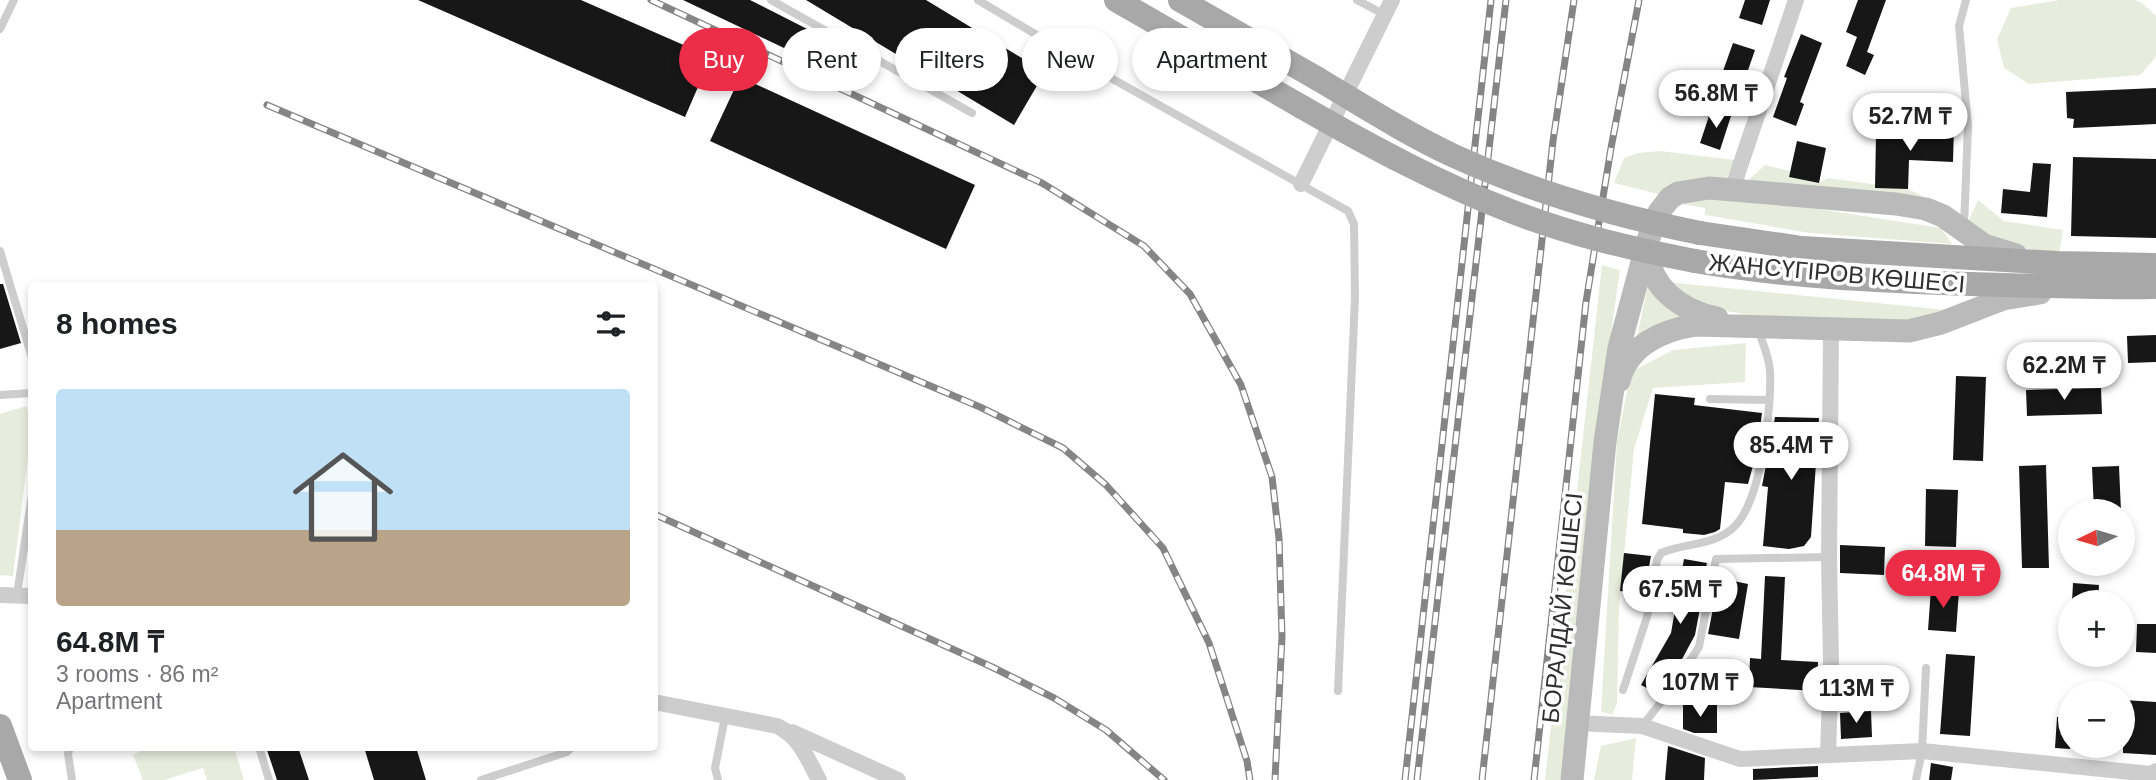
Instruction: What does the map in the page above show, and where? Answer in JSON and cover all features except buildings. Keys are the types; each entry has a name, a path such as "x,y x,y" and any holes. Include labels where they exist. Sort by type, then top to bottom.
{"main road":[{"name":"ЖАНСҮГІРОВ КӨШЕСІ","path":"1116,0 1400,161 1512,212 1590,237 1695,261 1753,270 1854,279 2081,288 2156,287"},
{"name":"ЖАНСҮГІРОВ КӨШЕСІ","path":"1180,0 1425,141 1503,176 1612,213 1700,233 1801,247 2057,263 2156,265"},
{"path":"1605,442 1619,348 1648,240 1659,212 1670,198 1678,193 1696,189 1731,190 1911,206 1943,216 1984,245 1996,250 2057,263"},
{"path":"1648,240 1649,263 1653,273 1673,299 1699,315 1757,326"},
{"path":"1605,442 1621,372 1627,362 1662,332 1696,325 1831,331 1909,331 1941,323 2003,299 2081,288"},
{"name":"БОРАЛДАЙ КӨШЕСІ","path":"1572,780 1605,442"},
{"path":"0,726 20,780"}],"street":[{"path":"1731,190 1796,0"},
{"path":"1301,184 1388,7"},
{"path":"1828,755 1831,663 1831,331"},
{"path":"0,595 24,596"},
{"path":"658,703 776,726 804,736 898,780"},
{"path":"1576,723 1642,726 1740,759 1922,751 2152,775"},
{"path":"787,731 798,740 819,780"}],"lane":[{"path":"0,29 14,0"},
{"path":"771,0 972,113"},
{"path":"978,0 1077,59 1348,211 1354,224 1355,297 1338,691"},
{"path":"1357,0 1388,7"},
{"path":"1964,230 1968,126 1959,26 1965,0"},
{"path":"0,251 28,345"},
{"path":"1623,690 1647,617 1657,560 1661,553 1717,539 1735,526 1748,508 1756,489 1769,400 1769,361 1757,326"},
{"path":"0,395 28,393"},
{"path":"1710,399 1769,400"},
{"path":"24,596 28,545"},
{"path":"1642,726 1671,691 1699,647 1716,559 1829,557"},
{"path":"1916,780 1922,751 1926,668"},
{"path":"718,780 715,768 724,717"},
{"path":"69,751 72,780"},
{"path":"260,751 270,780"},
{"path":"481,780 568,751"}],"green space":[{"path":"2060,0 2135,0 2142,3 2156,16 2156,57 2140,75 2029,84 2004,68 1997,39 2011,8"},
{"path":"1660,151 1735,160 1725,183 1662,195 1614,183 1624,158 1638,153"},
{"path":"1765,165 1790,171 1789,177 1818,183 1828,178 1908,189 1922,196 1908,201 1743,185"},
{"path":"1714,193 1941,228 1952,244 1810,233 1705,215 1705,208 1675,203"},
{"path":"1978,200 2004,221 2063,230 2059,255 2008,245 1968,222"},
{"path":"1602,265 1620,270 1592,467 1562,780 1545,780"},
{"path":"1667,282 1947,310 1888,325 1785,322 1700,306"},
{"path":"1648,284 1687,315 1637,338"},
{"path":"1746,343 1745,382 1653,388 1634,449 1619,608 1617,704 1612,715 1601,711 1617,441 1631,372 1673,350"},
{"path":"26,406 28,412 28,457 13,576 0,575 0,414"},
{"path":"1636,738 1632,780 1594,780 1601,746"},
{"path":"141,751 235,751 244,780 207,780 203,768 164,780 143,780 133,755"}],"railway":[{"path":"651,0 1042,183 1144,246 1190,294 1241,385 1272,477 1279,538 1282,637 1275,780"},
{"path":"1405,780 1491,0"},
{"path":"1417,780 1506,0"},
{"path":"1482,780 1553,141 1574,0"},
{"path":"1534,780 1586,302 1639,0"},
{"path":"267,105 980,407 1063,448 1106,485 1163,548 1209,643 1247,761 1250,780"},
{"path":"658,516 992,667 1054,698 1106,730 1164,780"}]}
